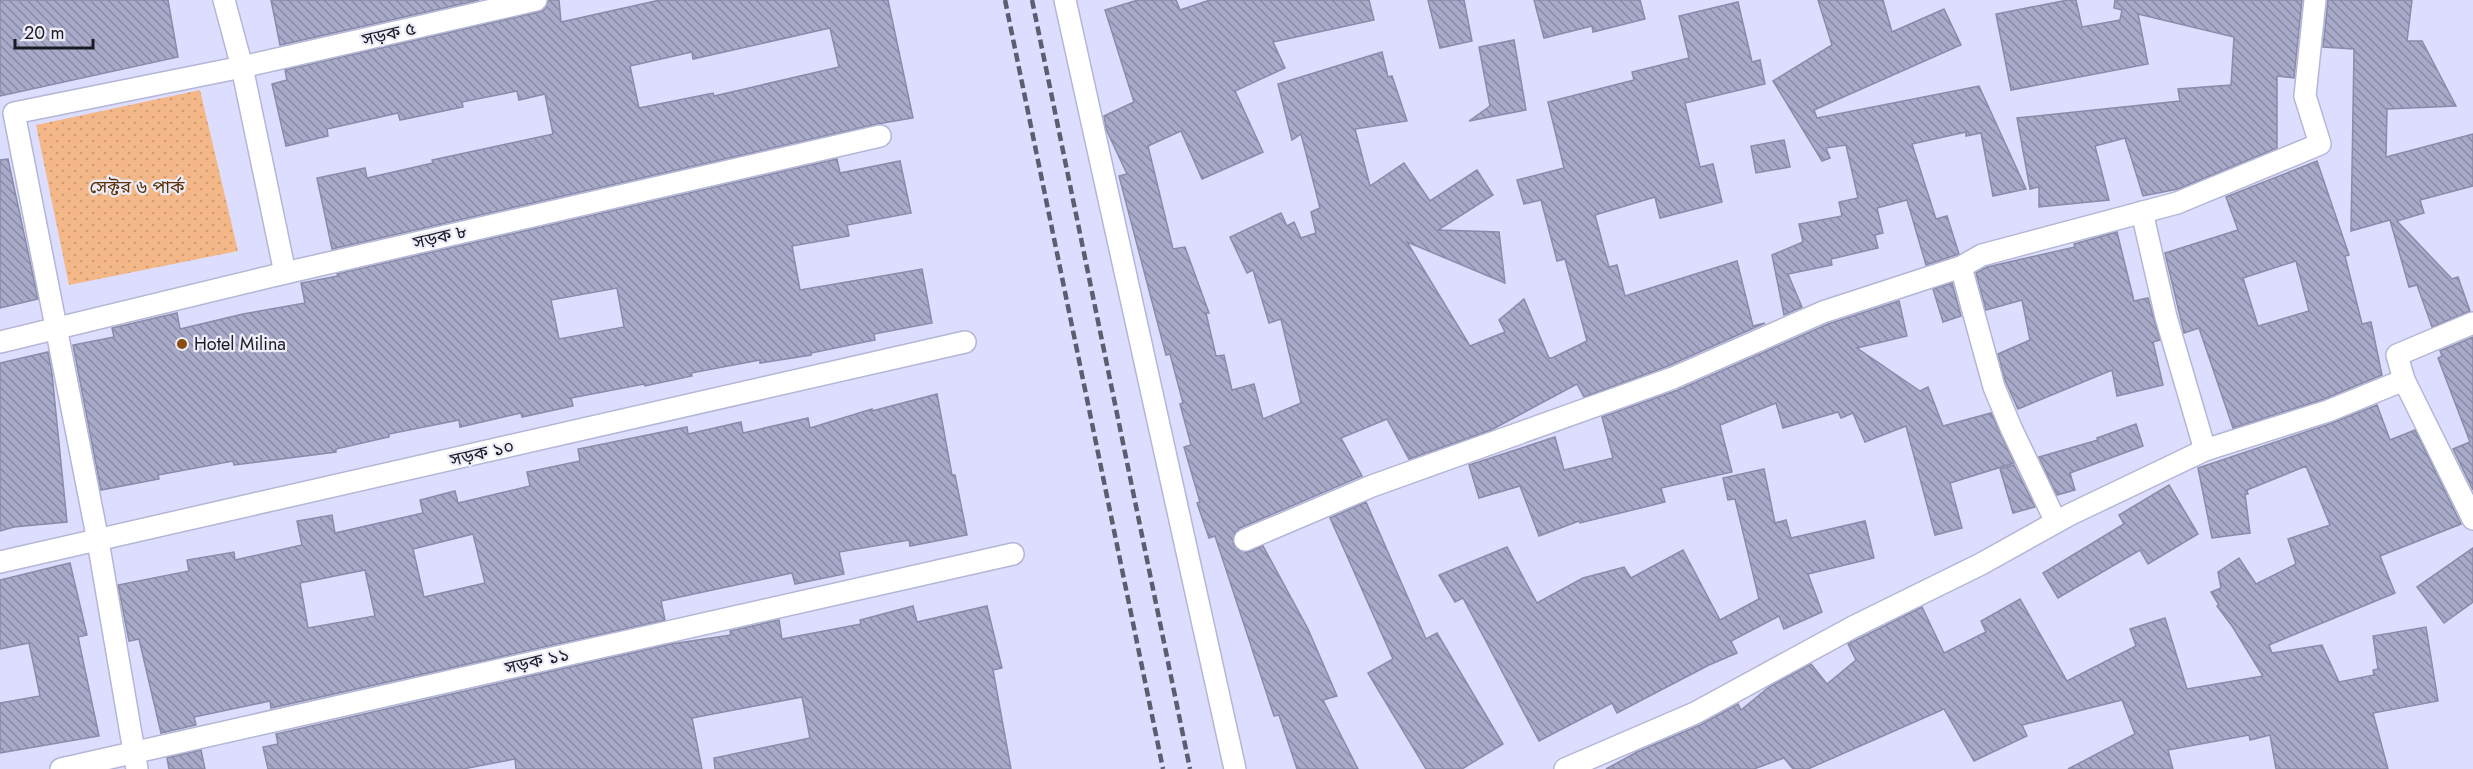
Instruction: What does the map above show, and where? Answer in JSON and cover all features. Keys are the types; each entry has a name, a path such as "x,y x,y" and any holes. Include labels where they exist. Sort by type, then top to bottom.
{"street":[{"path":"225,0 242,67 285,273"},
{"name":"সড়ক ৫","path":"57,329 14,113 242,67 536,0"},
{"path":"1065,0 1235,769"},
{"path":"1245,540 1372,486 1673,378 1823,312 1962,267 1982,255 2177,203 2320,144 2305,96 2315,0"},
{"name":"সড়ক ৮","path":"0,342 285,273 880,136"},
{"path":"2142,212 2166,317 2205,450"},
{"path":"1962,267 1994,387 2056,522"},
{"path":"2473,323 2397,355 2404,380 2473,519"},
{"path":"57,329 98,541 136,761"},
{"name":"সড়ক ১০","path":"0,562 964,342"},
{"path":"1566,769 1695,713 1853,627 1981,564 2056,522 2205,450 2328,411 2404,380"},
{"name":"সড়ক ১১","path":"60,769 136,761 1013,554"}],"green space":[{"name":"সেক্টর ৬ পার্ক","path":"200,90 238,251 69,285 36,125"}],"building":[{"path":"0,0 168,0 178,57 0,96"},
{"path":"271,0 479,0 280,45"},
{"path":"548,0 559,0 561,22 660,0 888,0 913,118 877,124 332,249 317,178 365,168 367,178 433,163 432,160 553,134 545,94 519,100 517,91 462,102 463,107 400,120 398,113 327,129 328,136 286,146 272,84 287,80 285,70 545,9","holes":["830,28 839,67 714,96 713,93 639,108 630,66 692,52 693,59"]},
{"path":"1138,0 1176,0 1180,10 1210,0 1369,0 1374,20 1273,42 1285,68 1235,91 1263,152 1202,179 1181,131 1148,146 1173,249 1185,247 1209,313 1206,313 1216,356 1224,355 1232,390 1254,384 1263,419 1301,403 1281,319 1269,323 1253,270 1247,273 1230,237 1281,213 1287,226 1294,222 1301,238 1316,233 1311,212 1320,208 1301,134 1292,140 1278,84 1382,52 1388,77 1392,76 1407,121 1355,129 1370,186 1404,163 1430,201 1477,170 1493,195 1438,230 1499,232 1505,283 1407,242 1470,346 1505,332 1499,320 1524,299 1549,358 1552,358 1587,341 1565,259 1557,261 1541,200 1524,204 1517,180 1564,168 1548,102 1634,80 1632,72 1689,58 1679,16 1738,2 1752,62 1760,60 1765,84 1685,103 1700,167 1713,164 1722,202 1660,218 1655,197 1595,215 1609,267 1617,265 1625,296 1737,261 1753,326 1765,323 1668,366 1584,397 1577,384 1491,430 1409,459 1387,419 1341,438 1362,476 1240,528 1235,533 1233,544 1238,550 1249,552 1263,546 1308,629 1337,696 1323,700 1358,769 1297,769 1279,715 1274,716 1215,536 1209,538 1197,503 1200,502 1184,447 1191,445 1180,404 1183,403 1170,354 1166,355 1119,176 1127,174 1106,129 1104,116 1134,102 1105,10"},
{"path":"1428,0 1464,0 1472,41 1440,48"},
{"path":"1534,0 1640,0 1645,19 1593,32 1592,26 1544,38"},
{"path":"1818,0 1883,0 1892,32 1944,9 1961,45 1814,110 1817,118 1979,86 2026,189 1993,196 1981,133 1966,136 1966,132 1912,144 1936,219 1947,216 1959,254 1926,265 1907,200 1877,208 1883,233 1875,235 1878,248 1831,259 1832,265 1788,274 1802,307 1784,315 1772,255 1803,242 1799,224 1842,216 1839,202 1858,198 1846,145 1826,148 1830,158 1822,161 1773,81 1832,45"},
{"path":"2076,0 2082,27 2120,20 2122,10 2114,8 2115,0 2302,0 2294,78 2277,76 2277,148 2178,189 2143,196 2125,138 2095,146 2109,200 2039,207 2039,187 2030,189 2017,118 2180,101 2178,89 2231,85 2234,37 2138,14 2148,64 2011,90 1996,14"},
{"path":"2328,0 2412,0 2407,41 2422,41 2456,106 2387,109 2386,157 2473,134 2473,186 2420,200 2424,213 2397,221 2452,279 2458,277 2470,311 2432,327 2417,285 2409,287 2390,220 2351,231 2354,49 2323,47"},
{"path":"1514,40 1526,110 1469,121 1490,106 1479,47"},
{"path":"1784,140 1790,167 1756,173 1751,146"},
{"path":"8,159 38,299 0,308 0,160"},
{"path":"837,159 840,173 900,161 911,213 847,225 849,236 792,246 800,290 922,269 932,323 874,334 875,340 811,353 811,355 760,363 760,360 691,373 692,376 645,386 644,384 571,398 573,406 522,417 521,413 460,427 459,420 389,434 389,437 336,449 336,452 234,465 233,461 158,475 159,479 101,490 73,345 114,337 112,328 177,313 180,329 243,314 305,303 301,283 338,276 337,274","holes":["617,288 624,327 559,339 551,300"]},
{"path":"2317,161 2349,255 2345,256 2362,324 2371,322 2382,375 2324,399 2233,428 2199,328 2184,333 2165,253 2238,230 2226,197","holes":["2296,261 2309,311 2258,326 2243,278"]},
{"path":"2117,232 2134,301 2148,298 2160,340 2153,342 2163,385 2117,396 2112,370 2018,409 2005,380 1998,354 2030,340 2022,300 1986,310 1976,273 1987,267 2075,247 2074,244"},
{"path":"1952,283 1961,316 1943,322 1933,289"},
{"path":"1899,301 1907,336 1857,348 1920,391 1928,387 1943,426 1991,413 2014,463 1950,483 1962,528 1935,535 1906,426 1865,442 1853,413 1841,418 1838,412 1783,428 1776,403 1720,425 1732,472 1661,488 1665,502 1580,523 1579,521 1539,536 1520,486 1479,498 1469,465 1555,437 1564,470 1613,458 1602,417 1678,390 1828,324"},
{"path":"2473,337 2473,490 2453,449 2470,442 2438,358 2442,356 2440,351"},
{"path":"48,352 67,522 14,527 0,531 0,363"},
{"path":"937,394 952,475 955,475 967,535 910,546 909,540 839,552 844,574 795,584 792,573 661,601 665,620 271,708 270,701 194,717 196,725 161,733 139,639 129,641 118,585 189,571 187,560 234,552 235,560 302,545 297,521 332,515 335,533 423,513 420,500 455,491 458,503 530,486 527,472 580,461 578,449 687,427 688,434 741,422 743,433 808,418 810,428 872,409 872,411","holes":["473,534 485,583 424,597 413,549","365,570 375,616 308,628 300,583"]},
{"path":"2377,405 2390,440 2415,430 2461,524 2380,556 2395,593 2269,645 2272,653 2322,645 2339,682 2374,675 2373,670 2378,669 2373,636 2426,627 2438,701 2373,713 2388,769 2276,769 2270,735 2250,740 2249,735 2168,750 2173,769 2068,769 2135,734 2122,700 2022,725 2027,736 1974,761 1944,709 1808,769 1793,769 1784,758 1754,769 1606,769 1637,752 1700,725 1738,704 1741,710 1769,687 1811,664 1827,684 1856,660 1848,644 1922,607 1944,653 1986,632 1981,621 2020,599 2067,681 2136,646 2130,629 2165,618 2187,689 2263,676 2217,606 2219,605 2211,592 2221,588 2218,572 2239,558 2256,584 2296,564 2288,539 2330,525 2306,466 2247,490 2248,494 2245,494 2250,533 2212,538 2198,468 2332,423"},
{"path":"2136,424 2143,446 2070,473 2075,490 2057,495 2039,457 2098,440 2097,438"},
{"path":"2014,465 2035,507 2013,513 2000,469"},
{"path":"1764,469 1775,523 1786,520 1791,538 1865,521 1874,558 1808,574 1822,612 1784,629 1779,616 1731,641 1737,653 1617,713 1612,703 1539,741 1463,598 1455,602 1439,575 1507,547 1537,603 1583,578 1624,567 1631,578 1683,550 1720,620 1759,599 1735,499 1728,500 1723,478"},
{"path":"2169,485 2198,534 2148,564 2140,550 2058,598 2043,573 2124,524 2119,515"},
{"path":"1366,502 1426,639 1437,633 1503,744 1462,769 1426,769 1368,673 1393,659 1330,518"},
{"path":"2473,548 2473,602 2444,623 2417,587"},
{"path":"70,563 87,635 78,637 99,736 0,753 0,703 40,696 29,643 0,649 0,580"},
{"path":"913,606 917,622 987,606 1002,668 993,670 1011,769 715,769 714,758 810,738 802,697 692,718 702,769 516,769 515,759 463,769 268,769 263,747 278,744 276,734 671,644 731,635 730,631 769,622 779,620 782,639 861,624 860,620"},
{"path":"201,750 205,769 169,769 167,758"}],"railway":[{"path":"1005,0 1163,769"},
{"path":"1032,0 1190,769"}],"place":[{"name":"Hotel Milina","path":"182,344"}]}
